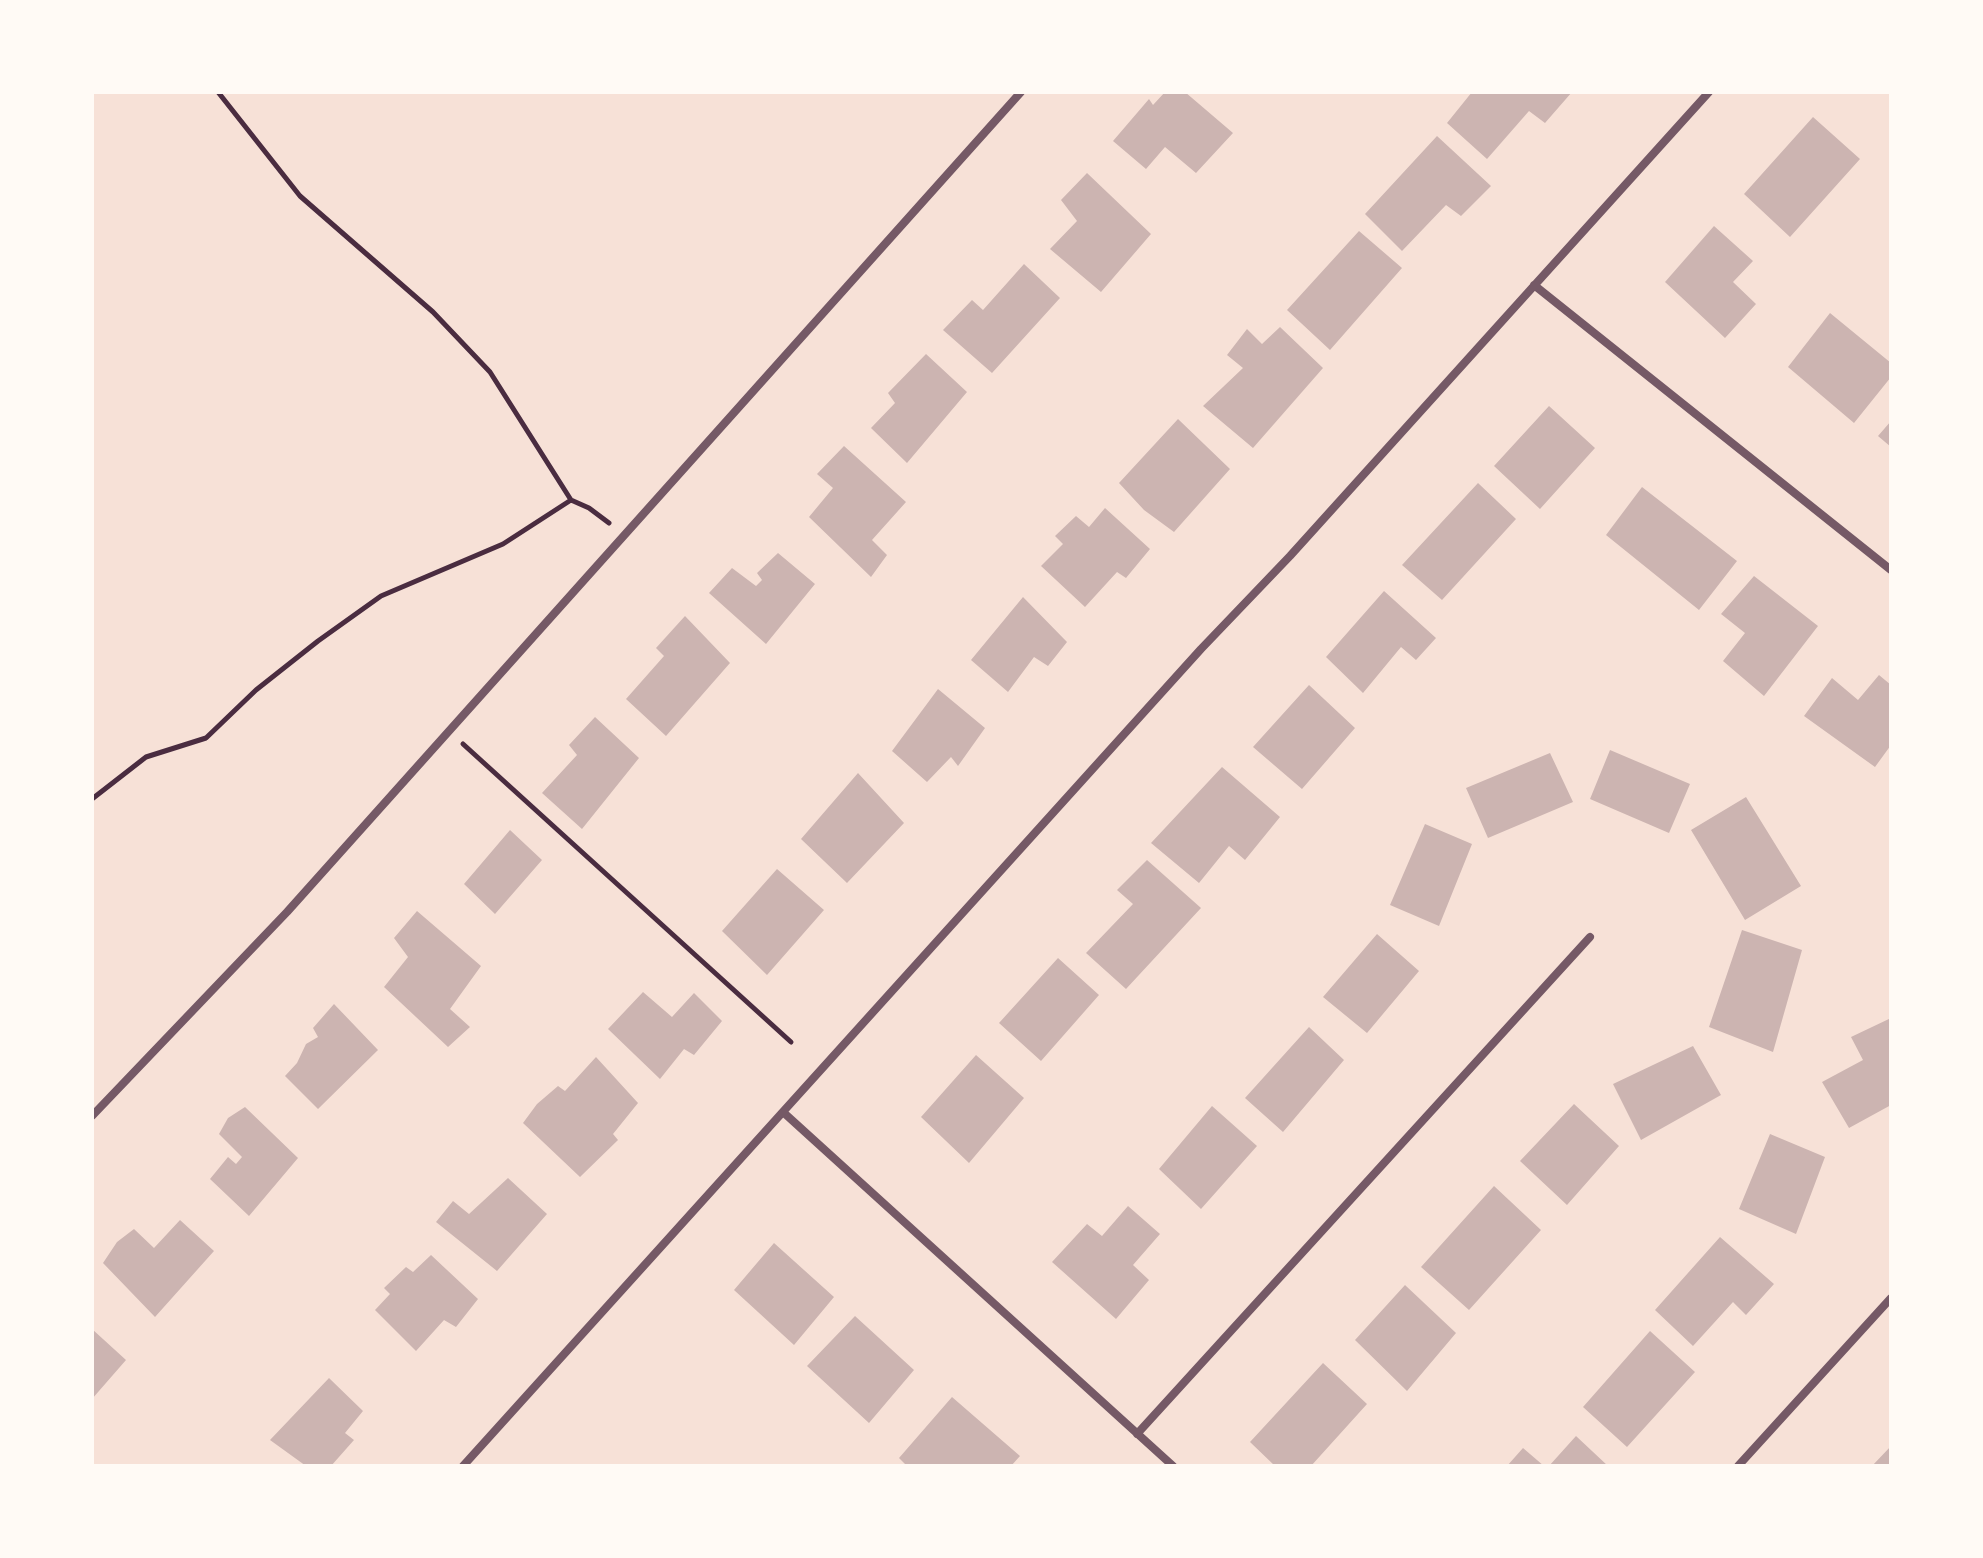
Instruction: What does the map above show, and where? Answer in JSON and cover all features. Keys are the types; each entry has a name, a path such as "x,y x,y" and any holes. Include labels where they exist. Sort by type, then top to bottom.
{"street":[{"path":"92,1116 287,912 1021,92"},
{"path":"463,1466 1709,92"},
{"path":"1534,285 1891,570"},
{"path":"1137,1434 1590,937"},
{"path":"783,1112 1173,1466"},
{"path":"1738,1466 1891,1298"}],"path":[{"path":"218,92 300,196 433,312 490,372 571,500 589,508 626,535"},
{"path":"92,799 146,757 206,738 256,690 381,596 503,544 571,500"},
{"path":"448,730 791,1042"}],"building":[{"path":"1165,92 1185,92 1233,133 1196,173 1165,147 1146,169 1113,141 1149,99 1153,105"},
{"path":"1472,92 1572,92 1545,123 1529,111 1487,159 1447,123"},
{"path":"1813,117 1860,159 1790,237 1744,194"},
{"path":"1437,136 1491,186 1461,216 1446,205 1402,251 1365,214"},
{"path":"1087,173 1151,234 1101,292 1050,249 1077,221 1061,200"},
{"path":"1714,226 1753,261 1733,282 1756,304 1725,338 1665,282"},
{"path":"1359,231 1402,268 1330,350 1287,310"},
{"path":"1024,264 1060,298 992,373 943,330 972,300 983,310"},
{"path":"1830,313 1891,363 1891,377 1854,423 1788,367"},
{"path":"1280,327 1323,368 1253,448 1203,406 1243,368 1227,355 1247,329 1262,344"},
{"path":"926,354 967,392 907,463 871,428 895,403 888,393"},
{"path":"1549,406 1595,448 1540,509 1494,466"},
{"path":"1178,419 1230,469 1174,532 1144,510 1119,483"},
{"path":"1891,421 1891,447 1878,436"},
{"path":"844,446 906,502 872,540 887,555 871,577 809,517 833,488 817,474"},
{"path":"1478,483 1516,519 1442,600 1402,565"},
{"path":"1642,487 1737,561 1699,610 1606,535"},
{"path":"1105,508 1150,549 1126,578 1117,572 1085,607 1041,566 1063,544 1055,536 1076,516 1089,527"},
{"path":"778,553 815,584 766,644 709,593 732,568 756,586 762,580 757,573"},
{"path":"1754,576 1818,626 1764,696 1723,661 1745,633 1721,614"},
{"path":"1384,591 1436,638 1416,660 1401,647 1363,693 1326,657"},
{"path":"1023,597 1067,642 1048,666 1034,657 1008,692 971,660"},
{"path":"685,616 730,663 666,736 626,699 664,656 656,648"},
{"path":"1879,675 1891,685 1891,745 1875,767 1804,716 1832,678 1858,700"},
{"path":"1309,685 1355,728 1302,789 1253,747"},
{"path":"938,689 985,728 958,766 951,757 927,782 892,751"},
{"path":"595,717 639,758 582,829 542,793 577,755 569,745"},
{"path":"1610,750 1690,784 1669,833 1590,799"},
{"path":"1550,753 1573,802 1488,838 1466,788"},
{"path":"1222,767 1280,817 1245,860 1229,846 1199,883 1151,843"},
{"path":"858,773 904,823 847,883 801,839"},
{"path":"1746,797 1801,886 1745,920 1691,830"},
{"path":"1425,824 1472,844 1439,926 1390,905"},
{"path":"510,830 542,860 495,914 464,884"},
{"path":"1147,860 1201,908 1126,989 1086,953 1133,904 1117,890"},
{"path":"777,869 824,910 767,975 722,931"},
{"path":"417,911 481,966 450,1009 470,1027 448,1047 384,987 408,957 394,938"},
{"path":"1742,930 1802,950 1773,1052 1709,1027"},
{"path":"1377,934 1419,971 1367,1033 1323,997"},
{"path":"1058,958 1099,995 1041,1061 999,1023"},
{"path":"643,992 672,1017 694,993 722,1021 694,1055 684,1049 660,1079 608,1029"},
{"path":"334,1004 378,1050 318,1109 285,1076 297,1063 306,1044 318,1037 313,1028"},
{"path":"1891,1018 1891,1105 1849,1128 1822,1082 1863,1060 1851,1037"},
{"path":"1309,1027 1344,1060 1283,1132 1245,1098"},
{"path":"1693,1046 1721,1095 1641,1140 1613,1084"},
{"path":"976,1055 1024,1098 969,1163 921,1117"},
{"path":"596,1057 638,1103 613,1134 618,1140 580,1177 523,1123 537,1104 558,1086 565,1091"},
{"path":"1574,1104 1619,1146 1567,1205 1520,1161"},
{"path":"1212,1106 1257,1146 1201,1209 1159,1169"},
{"path":"245,1107 298,1158 249,1216 210,1179 228,1157 236,1164 242,1157 219,1134 228,1118"},
{"path":"1770,1134 1825,1157 1796,1234 1739,1209"},
{"path":"508,1178 547,1214 497,1271 436,1222 453,1201 469,1214"},
{"path":"1494,1186 1541,1230 1469,1310 1421,1267"},
{"path":"1128,1206 1160,1234 1133,1265 1149,1280 1116,1319 1052,1262 1087,1224 1102,1236"},
{"path":"180,1220 214,1251 155,1317 103,1263 117,1242 134,1229 154,1248"},
{"path":"1720,1237 1774,1284 1746,1315 1733,1302 1693,1346 1655,1310"},
{"path":"774,1243 834,1297 794,1345 734,1290"},
{"path":"431,1255 478,1299 456,1327 444,1320 416,1351 375,1310 390,1294 384,1288 406,1267 413,1272"},
{"path":"1405,1285 1456,1333 1407,1391 1355,1340"},
{"path":"855,1316 914,1370 869,1423 807,1366"},
{"path":"92,1329 126,1360 92,1399"},
{"path":"1650,1331 1695,1372 1627,1447 1583,1407"},
{"path":"1323,1363 1367,1404 1311,1466 1275,1466 1250,1442"},
{"path":"329,1378 363,1411 345,1433 354,1440 331,1466 306,1466 270,1440"},
{"path":"952,1397 1020,1456 1011,1466 907,1466 899,1458"},
{"path":"1576,1436 1608,1466 1549,1466"},
{"path":"1891,1446 1891,1466 1872,1466"},
{"path":"1523,1448 1544,1466 1507,1466"}]}
